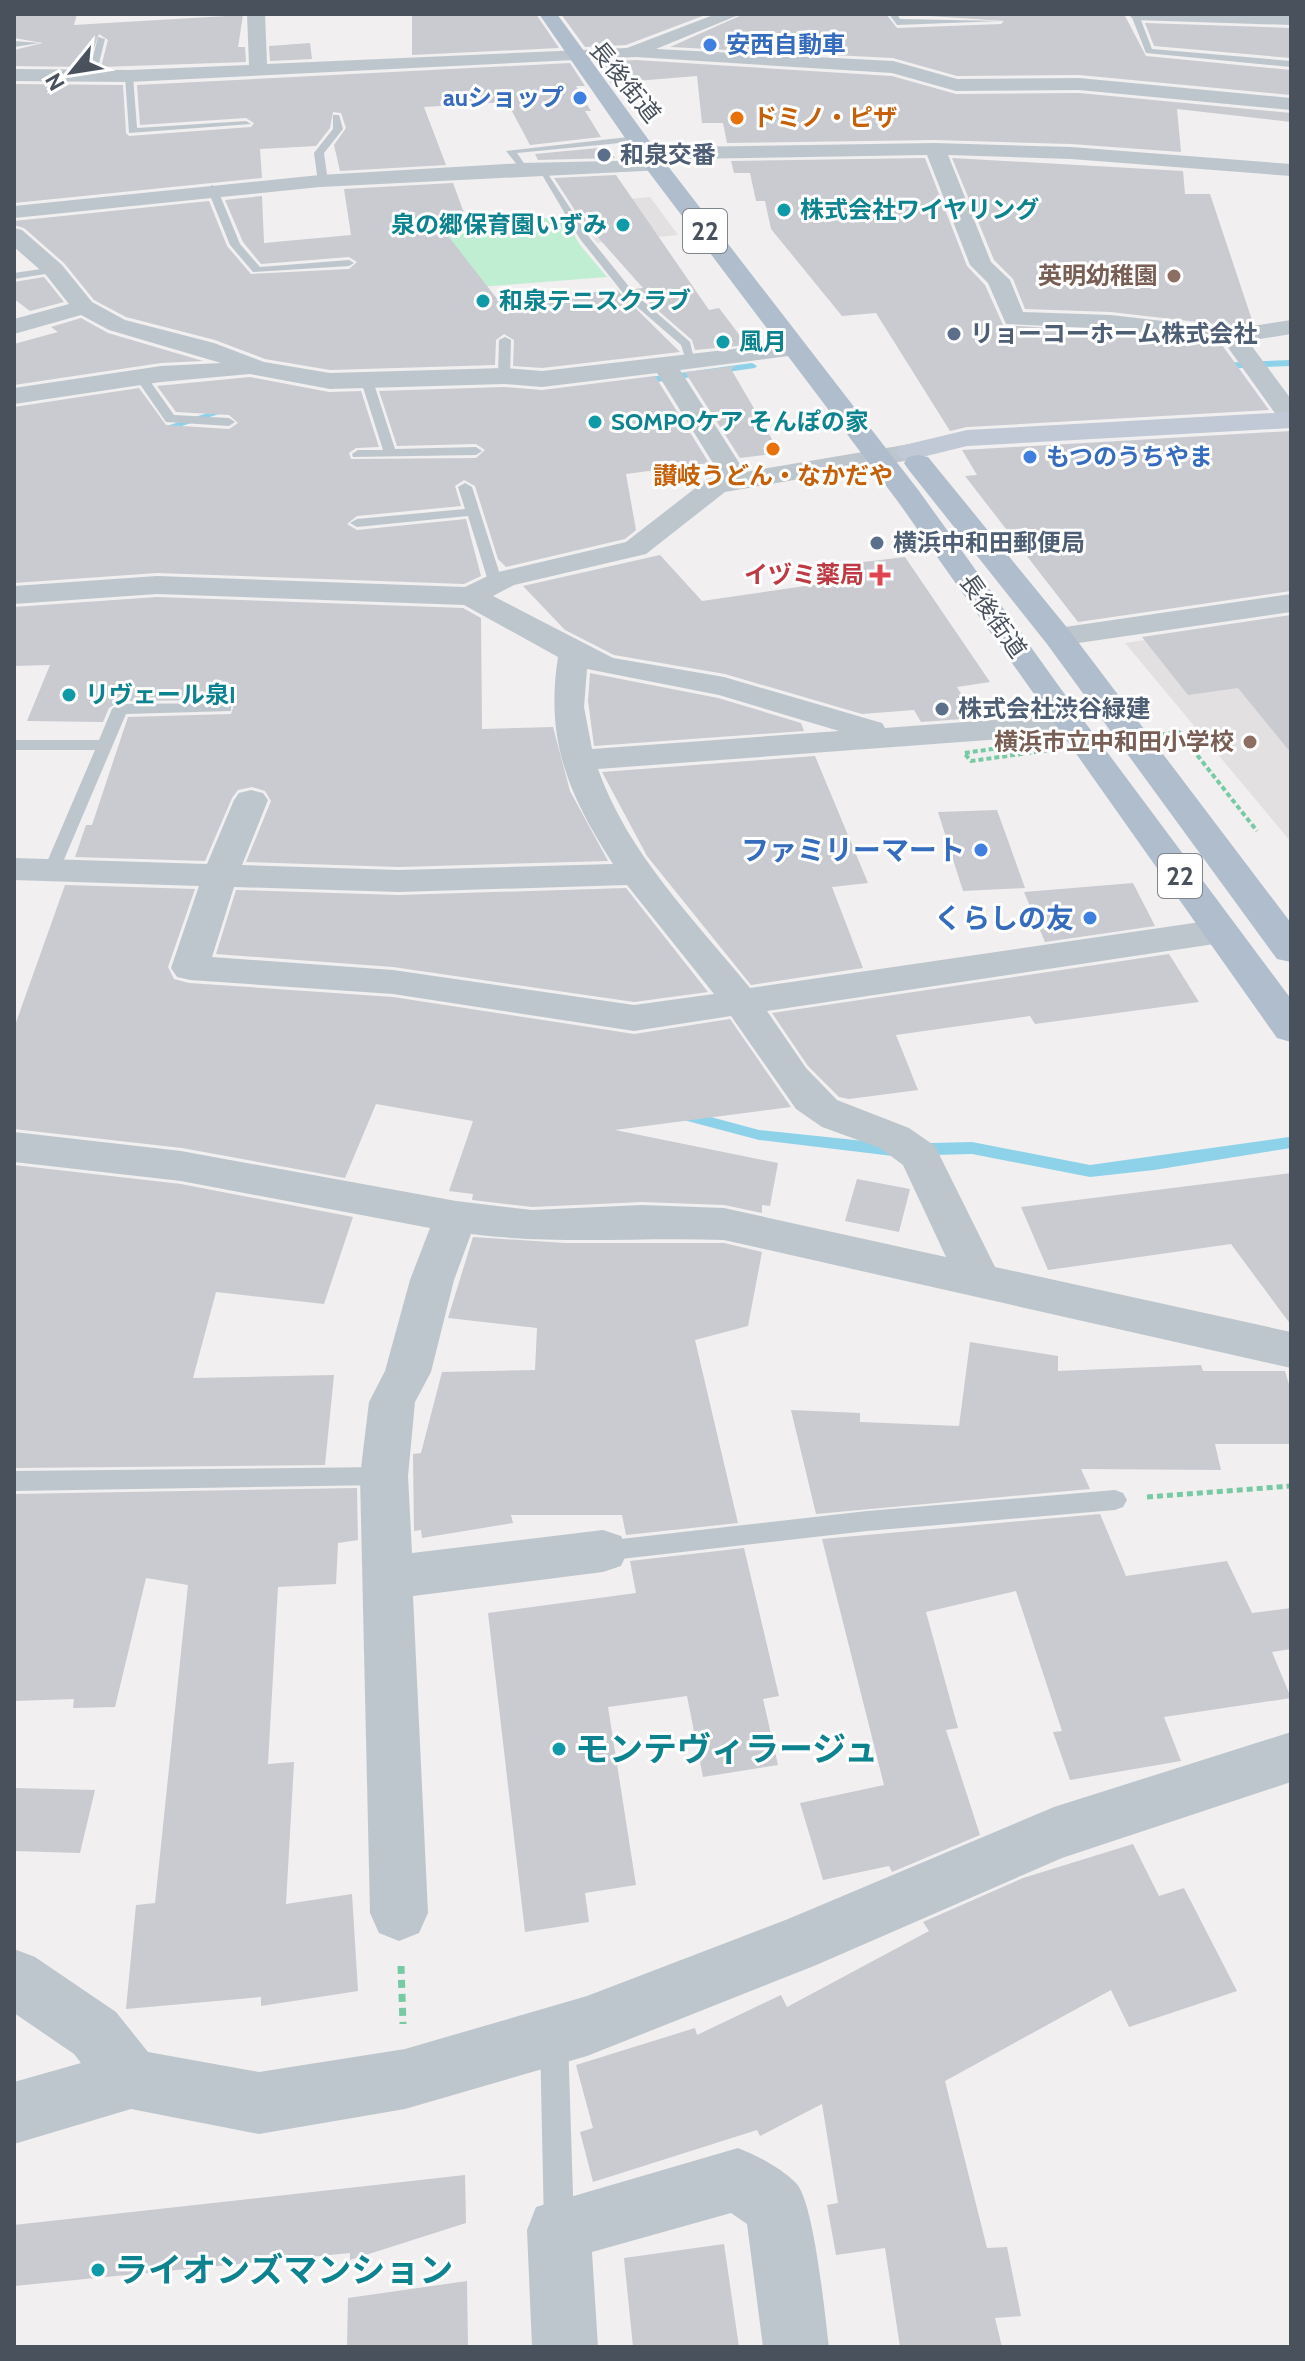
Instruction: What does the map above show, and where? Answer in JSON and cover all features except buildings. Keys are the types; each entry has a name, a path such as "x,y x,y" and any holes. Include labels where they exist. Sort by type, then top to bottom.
{"main road":[{"name":"長後街道","path":"548,14 656,166 909,497 1059,732 1221,931 1291,1028"},
{"name":"長後街道","path":"571,14 623,79"},
{"name":"22","path":"677,147 697,173"},
{"name":"長後街道","path":"892,428 1058,637 1291,950"}],"street":[{"path":"256,14 258,68"},
{"path":"630,53 732,14"},
{"path":"1135,15 1291,20"},
{"path":"14,75 129,76 630,53 893,67 956,85 1016,87 1079,84 1291,104"},
{"path":"677,147 1071,153 1291,170"},
{"path":"935,149 981,265 998,280 1014,319 1111,322 1246,355 1291,418"},
{"path":"14,212 212,188 656,166"},
{"path":"14,235 54,270 84,307 117,325 205,348 258,368 330,381 504,376 542,379 669,373 691,360 795,349"},
{"path":"14,327 84,307"},
{"path":"1246,355 1291,327"},
{"path":"14,396 141,377 258,368"},
{"path":"669,373 737,480"},
{"path":"14,595 157,585 320,593 483,590 636,548 717,485 737,480 879,459 967,438 1291,418"},
{"path":"483,590 574,653 606,666 724,686 896,738"},
{"path":"1058,637 1291,603"},
{"path":"574,653 568,706 579,760 600,816 635,874 743,1004 809,1098 846,1124 880,1131 914,1149 979,1280"},
{"path":"579,760 896,738 1059,732"},
{"path":"251,800 221,873 190,968 393,982 634,1018 1221,931"},
{"path":"14,869 221,873 399,881 635,874"},
{"path":"14,1147 181,1166 456,1217 532,1226 642,1221 724,1224 1291,1350"},
{"path":"399,1913 384,1476 392,1402 408,1372 432,1280 456,1217"},
{"path":"388,1577 603,1551"},
{"path":"14,2113 131,2079 259,2103 405,2079 554,2036 793,1946 1054,1834 1291,1757"},
{"path":"14,1978 95,2033 131,2079"},
{"path":"565,2347 559,2230 738,2179 776,2207 796,2347"}],"lane":[{"path":"893,14 897,22 997,21"},
{"path":"1135,15 1149,51 1291,64"},
{"path":"92,76 101,39"},
{"path":"14,44 36,43"},
{"path":"129,76 132,131 246,124"},
{"path":"323,182 319,153 338,129 336,117"},
{"path":"637,139 511,151 532,170 635,299 686,344 691,360"},
{"path":"212,188 235,245 257,270 349,263"},
{"path":"14,276 54,270"},
{"path":"504,376 505,340"},
{"path":"141,377 170,419 229,422"},
{"path":"367,381 390,453"},
{"path":"358,454 476,451"},
{"path":"465,487 473,512 483,590"},
{"path":"357,523 473,512"},
{"path":"52,869 120,709 226,708"},
{"path":"14,745 105,745"},
{"path":"14,1481 384,1476"},
{"path":"603,1551 867,1521 1115,1500"},
{"path":"554,2036 559,2230"}],"path":[{"path":"1059,732 964,753 971,761 1179,732 1257,831"},
{"path":"1115,1500 1291,1486"},
{"path":"399,1913 405,2079"}],"shaded area":[{"path":"650,197 678,235 597,243 571,204"},
{"name":"横浜市立中和田小学校","path":"1291,618 1291,842 1125,643"}],"green space":[{"path":"563,216 580,245 607,277 467,288 435,231"}],"waterway":[{"path":"1217,366 1291,363"},
{"path":"636,382 752,366"},
{"path":"159,430 236,407"},
{"path":"681,1114 759,1135 893,1150 972,1148 1090,1171 1289,1143"}],"place":[{"name":"安西自動車","path":"710,45"},
{"name":"auショップ","path":"580,98"},
{"name":"ドミノ・ピザ","path":"737,118"},
{"name":"和泉交番","path":"604,155"},
{"name":"株式会社ワイヤリング","path":"784,210"},
{"name":"泉の郷保育園いずみ","path":"623,225"},
{"name":"英明幼稚園","path":"1174,276"},
{"name":"和泉テニスクラブ","path":"483,301"},
{"name":"リョーコーホーム株式会社","path":"954,334"},
{"name":"風月","path":"723,342"},
{"name":"SOMPOケア そんぽの家","path":"595,422"},
{"name":"讃岐うどん・なかだや","path":"773,449"},
{"name":"もつのうちやま","path":"1030,457"},
{"name":"横浜中和田郵便局","path":"877,543"},
{"name":"イヅミ薬局","path":"880,575"},
{"name":"リヴェール泉I","path":"69,695"},
{"name":"株式会社渋谷緑建","path":"942,709"},
{"name":"横浜市立中和田小学校","path":"1250,742"},
{"name":"ファミリーマート","path":"981,850"},
{"name":"くらしの友","path":"1090,918"},
{"name":"モンテヴィラージュ","path":"559,1749"},
{"name":"ライオンズマンション","path":"98,2270"}]}
